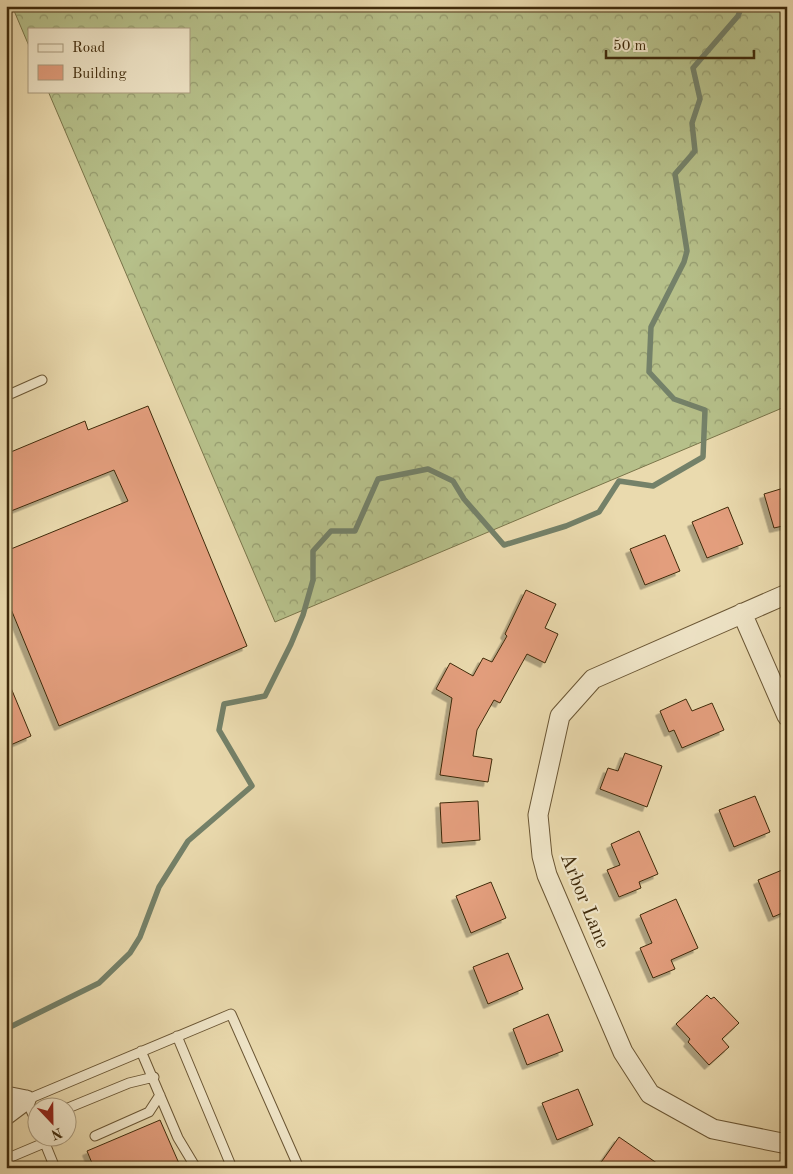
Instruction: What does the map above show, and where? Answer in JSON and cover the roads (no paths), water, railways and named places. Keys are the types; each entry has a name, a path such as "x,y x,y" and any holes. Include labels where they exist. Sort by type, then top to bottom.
{"street":[{"name":"Arbor Lane","path":"787,594 593,679 560,716 538,814 540,838 547,875 554,893 623,1052 650,1094 713,1129 787,1144"},
{"path":"742,613 787,716"},
{"path":"6,1096 26,1100"},
{"path":"6,1115 26,1100"}],"lane":[{"path":"6,396 42,380"},
{"path":"28,1104 26,1100 231,1014 299,1168"},
{"path":"177,1036 232,1168"},
{"path":"141,1051 154,1077 178,1138 196,1168"},
{"path":"78,1104 129,1083 154,1077"},
{"path":"95,1136 149,1112 160,1095"},
{"path":"6,1159 31,1146"},
{"path":"46,1146 55,1168"}],"waterway":[{"path":"6,1029 99,983 130,953 140,937 159,887 188,841 252,786 219,730 224,704 265,696 303,615 313,580 313,551 331,531 355,531 378,479 428,469 453,481 464,499 504,545 566,526 599,512 619,481 653,486 703,457 705,410 674,399 649,372 651,327 684,262 687,251 675,174 695,151 692,123 700,99 693,68 738,16 742,6"}]}
